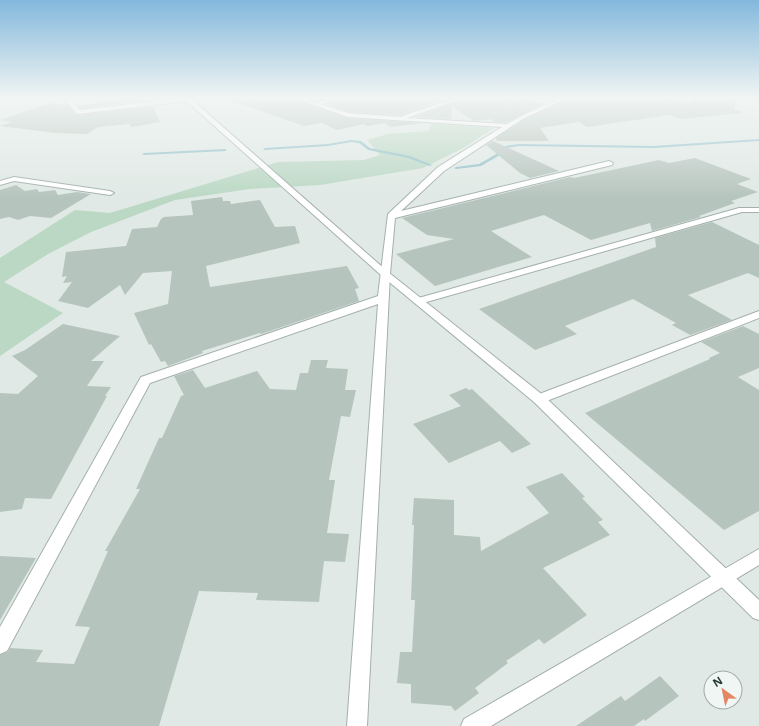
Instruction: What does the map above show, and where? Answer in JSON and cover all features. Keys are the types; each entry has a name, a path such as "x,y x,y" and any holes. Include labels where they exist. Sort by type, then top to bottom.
{"street":[{"path":"223,131 385,274 539,399 759,612"},
{"path":"357,726 385,274 391,216 441,169 502,131"},
{"path":"391,216 609,163"},
{"path":"0,183 14,179 110,193"},
{"path":"419,301 742,210 759,210"},
{"path":"742,210 759,217"},
{"path":"0,645 145,380 384,298"},
{"path":"539,399 759,314"},
{"path":"471,726 759,556"}],"green space":[{"path":"428,131 490,131 465,147 423,168 320,185 250,189 175,200 91,232 48,254 4,282 63,313 0,356 0,258 75,210 110,213 278,162 364,160 380,155 367,140 388,134"}],"building":[{"path":"39,131 92,131 87,134"},
{"path":"507,131 542,131 549,141 497,141 496,138"},
{"path":"493,141 559,171 530,178 520,173 486,145"},
{"path":"695,158 751,179 737,184 758,192 731,201 735,203 699,216 701,217 652,231 650,223 591,240 544,215 491,231 532,257 435,286 396,254 454,239 427,235 402,218 570,177 574,178 659,160 669,163"},
{"path":"16,185 25,191 37,189 39,192 55,190 58,195 77,192 91,194 51,218 30,216 18,220 9,217 0,219 0,190"},
{"path":"222,197 223,201 230,201 231,204 260,200 275,227 295,226 300,243 206,266 210,287 347,266 359,288 355,289 359,301 261,334 260,333 202,351 203,353 168,366 165,361 161,362 151,344 149,345 134,313 168,304 172,271 143,273 125,295 120,285 88,308 58,301 72,282 63,283 67,276 62,277 66,252 126,246 132,229 157,227 161,219 164,217 193,215 191,201"},
{"path":"712,222 759,245 759,278 748,273 688,295 732,320 690,335 672,325 676,323 633,299 565,326 577,334 535,350 479,309 656,247 655,238"},
{"path":"63,324 120,336 91,361 104,361 87,386 111,387 51,499 25,498 22,509 0,512 0,393 18,394 38,376 12,356 25,350"},
{"path":"743,326 759,334 759,368 738,377 759,390 759,511 724,530 585,413 710,359 709,358 720,353 701,342"},
{"path":"311,360 328,360 326,368 348,369 345,390 356,390 350,417 341,416 329,480 335,480 327,533 349,534 345,562 324,561 319,602 256,600 258,593 199,591 159,726 0,726 0,655 8,652 10,648 43,650 36,662 74,664 90,627 75,626 108,551 105,551 140,489 136,489 159,438 162,438 181,396 184,395 174,376 193,370 205,388 257,371 270,389 296,390 300,373 308,373"},
{"path":"466,388 469,390 472,389 531,444 512,453 500,441 449,463 413,424 461,406 449,395"},
{"path":"562,473 585,497 582,498 603,520 598,522 610,535 543,568 587,615 544,644 539,639 506,661 508,663 475,688 479,693 455,711 451,706 411,703 411,684 397,683 400,652 412,652 415,600 411,600 414,525 412,525 414,498 454,500 454,535 480,537 481,551 549,513 526,487"},
{"path":"0,556 36,558 0,620"},
{"path":"660,676 679,696 645,721 644,719 634,726 576,726 621,696 625,701"}],"waterway":[{"path":"456,168 480,165 499,154 506,147 519,145 654,147 759,140"},
{"path":"265,149 328,145 351,141 360,142 369,149 409,157 430,165"},
{"path":"144,154 225,150"}]}
